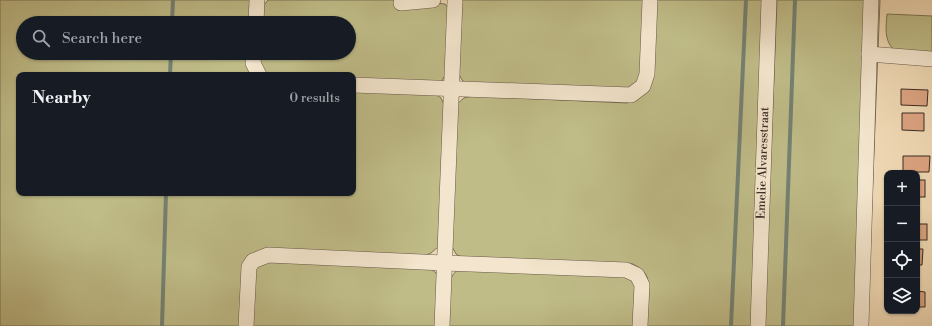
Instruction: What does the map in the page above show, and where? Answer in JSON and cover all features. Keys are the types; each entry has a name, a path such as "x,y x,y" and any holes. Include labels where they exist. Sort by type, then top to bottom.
{"street":[{"path":"256,16 257,0"},
{"path":"401,3 433,0"},
{"path":"442,326 455,0"},
{"path":"356,85 451,90 631,95 643,86 647,74 650,0"},
{"name":"Emelie Alvaresstraat","path":"758,326 769,0"},
{"path":"861,326 871,0"},
{"path":"869,54 932,59"},
{"path":"253,60 253,63 258,72"},
{"path":"246,326 249,267 253,261 268,255 626,270 637,275 642,285 640,326"}],"shaded area":[{"path":"0,0 251,0 250,16 16,16 16,60 249,60 252,72 16,72 16,196 356,196 356,91 435,94 441,98 445,107 438,247 431,253 421,257 267,249 255,252 247,257 240,326 0,326"},
{"path":"268,0 398,0 445,4 449,9 447,71 442,81 356,80 356,72 266,72 261,65 260,60 356,60 356,16 262,16"},
{"path":"461,0 644,0 642,75 638,83 629,90 468,84 462,80 459,74"},
{"path":"655,0 762,0 751,326 646,326 649,295 647,277 641,269 633,264 464,259 456,254 451,245 457,104 464,98 472,96 627,103 638,98"},
{"path":"777,0 880,0 867,326 764,326"},
{"path":"887,14 932,16 932,52 893,49 887,37"},
{"path":"261,262 430,268 436,273 438,280 437,326 251,326 256,267"},
{"path":"458,269 624,275 633,279 637,288 636,326 448,326 450,285 452,276"}],"building":[{"path":"901,89 928,90 927,106 901,105"},
{"path":"902,113 924,113 924,131 902,130"},
{"path":"903,156 930,156 929,172 920,172 920,170 903,170"},
{"path":"920,180 925,180 925,197 920,197"},
{"path":"920,224 927,224 927,240 920,240"},
{"path":"920,249 923,249 922,265 920,265"},
{"path":"920,291 925,292 925,307 920,307"}],"waterway":[{"path":"172,16 173,0"},
{"path":"731,326 746,0"},
{"path":"783,326 795,0"},
{"path":"170,72 171,60"},
{"path":"162,326 166,196"}]}
